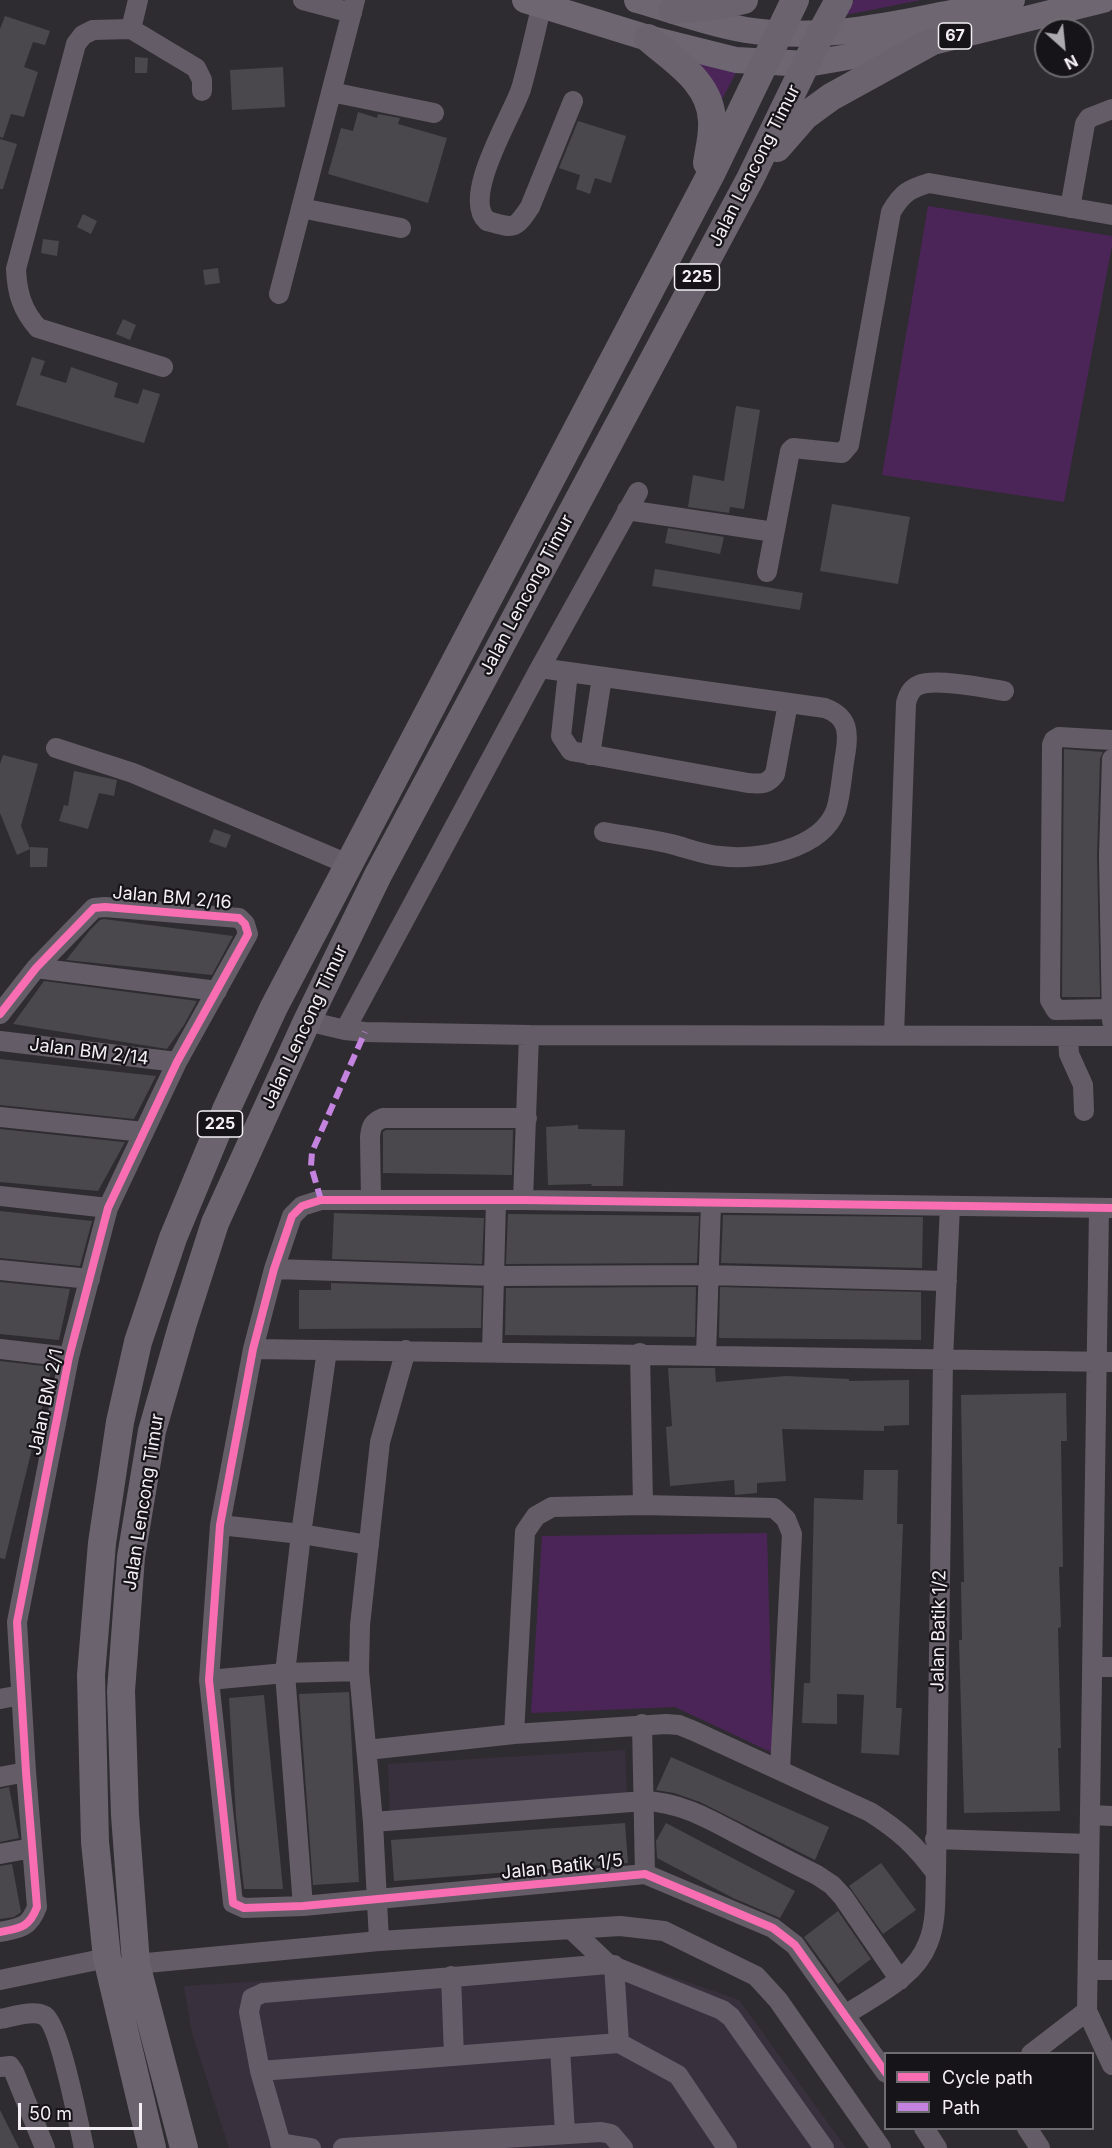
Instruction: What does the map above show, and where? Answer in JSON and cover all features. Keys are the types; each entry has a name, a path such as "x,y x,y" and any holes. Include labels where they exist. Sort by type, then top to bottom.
{"highway":[{"path":"673,10 723,5 744,0"},
{"name":"Jalan Lencong Timur","path":"152,2148 106,1958 95,1842 91,1676 102,1543 120,1422 138,1342 173,1238 226,1110 274,1007 702,192 795,0"},
{"name":"Jalan Lencong Timur","path":"184,2148 136,1964 125,1815 121,1691 131,1557 152,1431 183,1323 215,1223 307,1020 383,865 750,179 820,34 839,0"},
{"path":"648,38 689,73 708,98 712,129 702,192"},
{"path":"750,179 805,116 847,86 929,43"}],"main road":[{"name":"67","path":"636,0 717,25 748,31 795,35 820,34 900,23 1012,0"},
{"name":"67","path":"534,2 648,38 736,60 807,64 929,43 1103,0"}],"street":[{"path":"131,29 138,0"},
{"path":"279,294 354,6 303,0"},
{"path":"534,2 520,93 488,166 479,197 480,211 487,221 510,227 520,222 530,207 573,101"},
{"path":"163,367 38,328 27,316 20,301 16,269 76,44 83,34 93,30 131,29 196,68 202,80 202,91"},
{"path":"332,92 434,113"},
{"path":"1070,208 1085,124 1089,118 1112,109"},
{"path":"767,572 790,451 793,448 842,453 849,445 891,212 899,198 912,188 929,183 1112,215"},
{"path":"301,208 400,228"},
{"path":"345,1030 540,668 638,492"},
{"path":"627,510 774,532"},
{"path":"540,668 825,708 837,713 846,728 846,750 836,811 824,828 810,839 789,850 759,856 720,856 668,843 604,832"},
{"path":"568,672 561,736 571,751 761,784 770,782 775,774 788,703"},
{"path":"590,755 602,676"},
{"path":"894,1035 906,703 909,692 918,685 930,682 1005,691"},
{"path":"1112,740 1059,737 1052,745 1050,1000 1056,1010 1112,1009"},
{"path":"56,748 134,773 350,865"},
{"path":"307,1020 345,1030 529,1035 1112,1036 1109,856 1112,761"},
{"name":"Jalan BM 2/16","path":"36,968 94,908 239,918 246,924"},
{"name":"Jalan BM 2/1","path":"0,1932 21,1927 32,1920 37,1907 21,1695 8,1624 69,1357 108,1208 177,1062 248,934 246,924"},
{"path":"0,1014 36,968 217,991"},
{"path":"523,1200 529,1035"},
{"path":"1068,1037 1069,1054 1083,1085 1084,1111"},
{"name":"Jalan BM 2/14","path":"0,1041 177,1062"},
{"path":"0,1117 144,1132"},
{"path":"371,1200 370,1129 375,1121 383,1118 527,1118"},
{"path":"0,1196 108,1208"},
{"path":"359,1671 285,1673 209,1680 220,1525 253,1348 273,1269 292,1216 302,1206 321,1200 523,1200 1105,1208 1103,1512 1092,1667 1087,2012 1112,2065"},
{"path":"492,1352 496,1201"},
{"path":"706,1355 711,1203"},
{"name":"Jalan Batik 1/2","path":"845,2015 900,1980 920,1961 929,1941 933,1919 936,1873 943,1359 950,1206"},
{"path":"273,1269 495,1276 708,1275 947,1281"},
{"path":"0,1270 90,1279"},
{"path":"253,1348 1104,1361"},
{"path":"0,1349 69,1357"},
{"path":"303,1906 285,1673 301,1534 327,1350"},
{"path":"379,1941 373,1822 359,1671 360,1624 380,1442 406,1350"},
{"path":"640,1353 643,1505"},
{"path":"514,1734 525,1532 536,1516 552,1507 643,1505 774,1508 786,1519 792,1534 780,1770"},
{"path":"220,1525 301,1534 369,1545"},
{"path":"1092,1667 1112,1667"},
{"name":"Jalan Batik 1/5","path":"209,1680 233,1903 244,1908 303,1906 645,1874 773,1928 795,1945 884,2072"},
{"path":"0,1699 21,1695"},
{"path":"642,1724 645,1874"},
{"path":"367,1750 514,1734 642,1724 679,1725 870,1812 896,1828 916,1846 936,1873"},
{"path":"0,1777 26,1772"},
{"path":"373,1822 644,1801 679,1806 706,1817 817,1875 831,1885 843,1897 900,1980"},
{"path":"1090,1815 1112,1816"},
{"path":"935,1839 1089,1844"},
{"path":"0,1854 32,1848"},
{"path":"136,1964 379,1941 620,1926 664,1931 756,1976 778,2000 881,2148"},
{"path":"572,1930 611,1964 722,2010 731,2017 824,2148"},
{"path":"0,1980 106,1958"},
{"path":"311,2148 281,2145 260,2071 249,2012 252,1998 263,1993 611,1964"},
{"path":"611,1964 620,2043"},
{"path":"1088,1970 1112,1970"},
{"path":"451,1976 454,2056"},
{"path":"1033,2052 1087,2012"},
{"path":"0,2019 36,2013 45,2016 51,2022 65,2066 83,2148"},
{"path":"260,2071 620,2043 678,2075 727,2148"},
{"path":"561,2048 565,2133"},
{"path":"0,2067 10,2066 14,2072 45,2148"},
{"path":"1028,2130 1040,2148"},
{"path":"343,2148 601,2132 611,2134 623,2148"}],"shaded area":[{"path":"854,0 921,0 846,15"},
{"path":"695,61 737,71 717,109"},
{"path":"928,206 1112,236 1064,502 882,475"},
{"path":"767,1533 773,1753 675,1707 531,1713 542,1536"},
{"path":"625,1750 627,1799 390,1814 388,1764"},
{"path":"619,1958 739,2000 846,2148 229,2148 192,2033 184,1986"}],"building":[{"path":"5,16 50,31 45,45 33,42 24,67 38,72 24,117 11,114 3,138 0,137 0,29"},
{"path":"135,57 148,58 147,73 135,73"},
{"path":"283,67 285,107 232,110 230,70"},
{"path":"358,112 377,118 378,114 400,118 398,124 447,138 428,203 328,174 341,128 353,131"},
{"path":"578,121 626,136 611,183 595,178 590,194 576,189 580,175 559,168"},
{"path":"0,139 17,144 3,189 0,189"},
{"path":"83,214 97,221 91,234 77,227"},
{"path":"43,239 59,241 57,256 41,253"},
{"path":"218,268 220,283 205,285 203,270"},
{"path":"123,319 136,325 130,340 116,334"},
{"path":"32,357 45,361 40,375 66,383 71,367 118,383 114,397 138,404 143,389 160,394 144,443 16,405"},
{"path":"736,406 760,410 744,509 730,507 729,513 688,507 693,475 724,481"},
{"path":"832,504 910,517 898,584 820,571"},
{"path":"668,528 724,537 720,554 665,543"},
{"path":"655,569 803,593 800,610 652,586"},
{"path":"1064,749 1103,752 1100,759 1097,856 1100,997 1062,997"},
{"path":"3,755 38,764 21,826 30,849 17,855 0,813 0,764"},
{"path":"74,771 117,780 114,796 99,793 88,829 59,821 64,805 68,806"},
{"path":"214,829 231,835 226,848 209,842"},
{"path":"30,847 48,848 47,867 30,867"},
{"path":"104,919 233,936 212,975 66,960 90,930"},
{"path":"44,981 197,1001 167,1049 13,1024"},
{"path":"0,1059 156,1076 134,1119 0,1105"},
{"path":"578,1125 578,1129 625,1130 623,1186 548,1185 546,1127"},
{"path":"0,1129 125,1142 98,1191 0,1182"},
{"path":"386,1130 513,1130 512,1175 383,1173 383,1132"},
{"path":"0,1211 92,1221 80,1266 0,1258"},
{"path":"334,1213 484,1218 482,1264 332,1259"},
{"path":"508,1214 699,1216 697,1263 506,1264"},
{"path":"723,1215 923,1217 922,1268 721,1263"},
{"path":"0,1282 70,1289 59,1340 0,1334"},
{"path":"331,1283 482,1288 481,1328 299,1329 299,1290 331,1290"},
{"path":"696,1287 695,1337 505,1335 506,1288"},
{"path":"720,1287 921,1292 921,1340 720,1338"},
{"path":"0,1361 52,1367 5,1559 0,1558"},
{"path":"668,1368 715,1368 716,1382 786,1376 849,1379 849,1381 909,1380 909,1425 884,1426 884,1431 782,1429 786,1481 757,1483 757,1493 735,1495 734,1480 670,1486 666,1427 672,1426"},
{"path":"1066,1393 1067,1441 1061,1441 1063,1567 1059,1567 1061,1627 1058,1628 1060,1811 964,1813 959,1640 962,1640 961,1582 964,1582 961,1395"},
{"path":"864,1470 898,1470 897,1524 903,1524 896,1708 902,1708 899,1755 861,1753 864,1695 837,1694 837,1724 802,1723 804,1683 810,1683 814,1498 863,1500"},
{"path":"349,1692 359,1882 313,1885 299,1694"},
{"path":"264,1695 283,1889 244,1889 236,1817 229,1698"},
{"path":"671,1757 829,1827 815,1860 700,1802 674,1793 656,1790"},
{"path":"9,1787 19,1838 0,1842 0,1789"},
{"path":"625,1823 628,1863 394,1881 391,1840"},
{"path":"666,1823 795,1891 780,1918 733,1898 657,1858 656,1841"},
{"path":"881,1863 916,1910 883,1934 849,1886"},
{"path":"12,1864 21,1912 14,1917 0,1919 0,1866"},
{"path":"838,1911 871,1959 838,1984 804,1937"},
{"path":"0,2110 19,2148 0,2148"}],"marked path":[{"path":"321,1200 311,1166 312,1152 365,1032"}],"cycle path":[{"path":"0,1014 36,968 94,908 239,918 245,924 248,934 177,1062 108,1208 69,1357 17,1622 37,1907 31,1919 23,1926 0,1932"},
{"path":"884,2070 795,1945 773,1928 645,1874 303,1906 244,1908 233,1903 209,1680 220,1525 253,1349 274,1269 292,1216 302,1206 321,1200 523,1200 1112,1208"}]}
